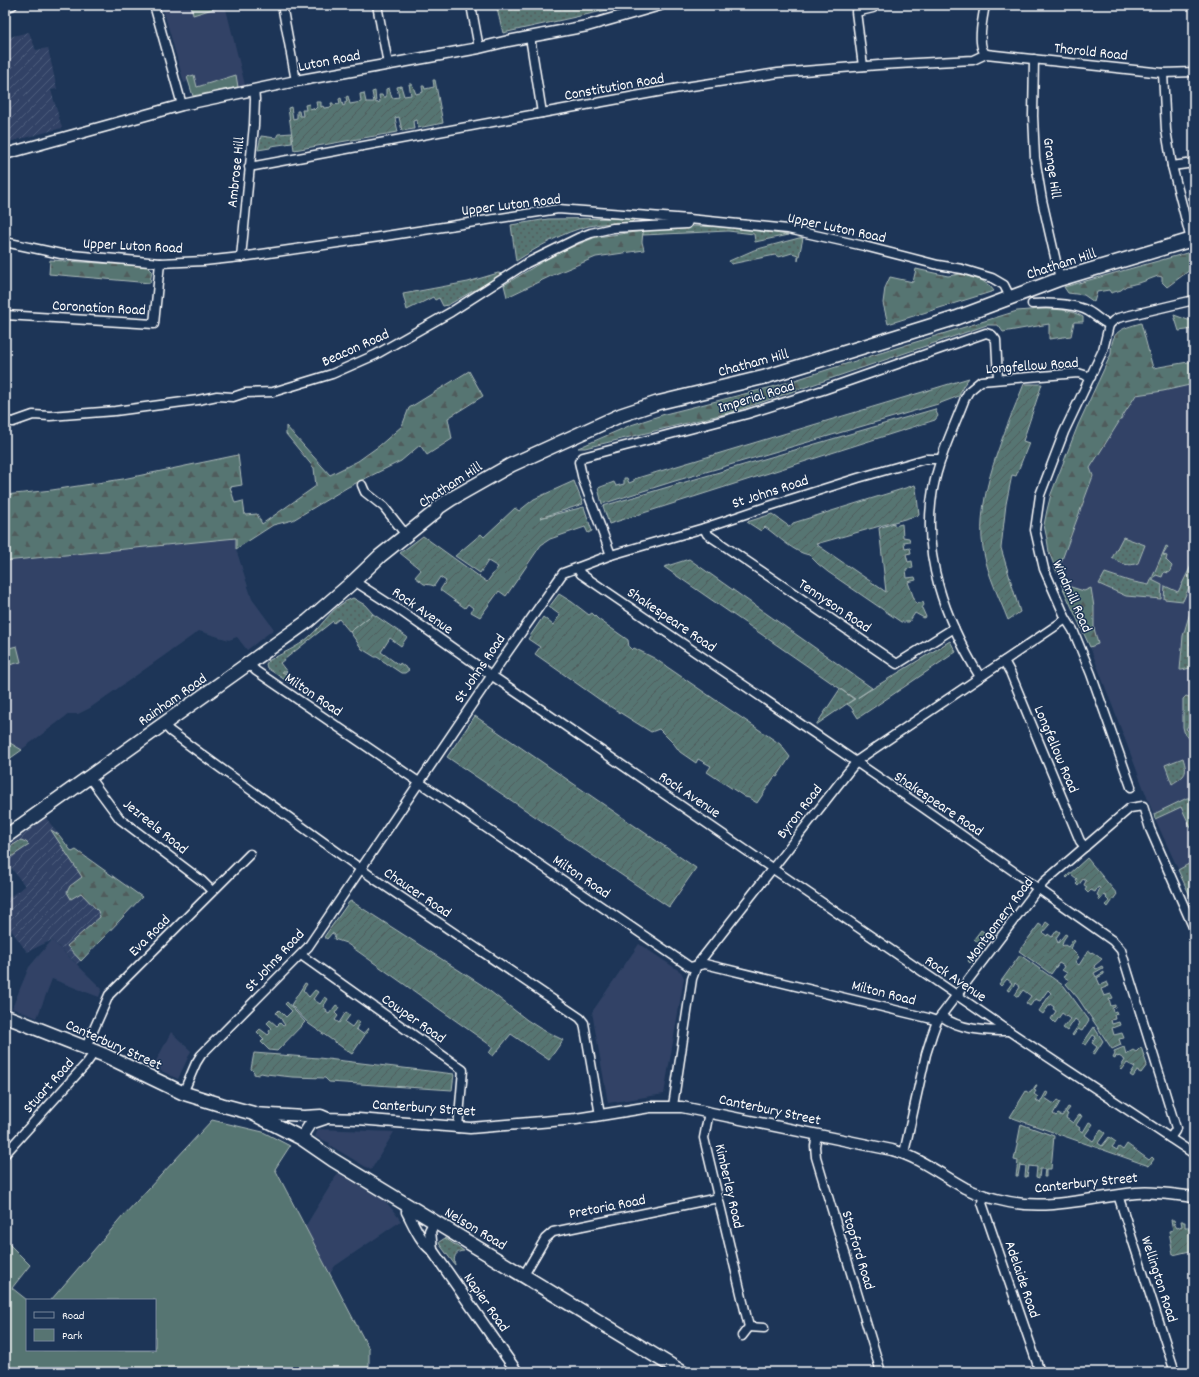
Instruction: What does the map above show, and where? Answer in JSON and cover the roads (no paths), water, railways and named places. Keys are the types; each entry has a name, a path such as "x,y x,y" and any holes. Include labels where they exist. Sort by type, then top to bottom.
{"main road":[{"name":"Chatham Hill","path":"354,581 380,556 435,512 439,507 491,476 524,459 621,415 657,403 746,382 806,365 956,318 1060,279 1193,240"},
{"name":"Rainham Road","path":"5,838 308,621 354,581"},
{"name":"Canterbury Street","path":"5,1016 90,1049 183,1093 252,1113"},
{"name":"Nelson Road","path":"252,1113 296,1135 328,1157 682,1372"}],"street":[{"path":"5,8 13,5"},
{"path":"154,5 182,105"},
{"path":"282,5 296,81"},
{"path":"376,5 388,64"},
{"path":"471,5 479,48"},
{"name":"Luton Road","path":"5,154 182,105 296,81 479,48 587,26 660,5"},
{"path":"985,5 981,35 982,50 986,54"},
{"path":"863,66 856,12 873,8"},
{"path":"530,37 542,112"},
{"name":"Thorold Road","path":"986,54 1163,73 1194,72"},
{"name":"Constitution Road","path":"249,167 542,112 778,73 863,66 973,60 986,54"},
{"name":"Grange Hill","path":"1034,59 1033,116 1035,158 1042,200 1060,279"},
{"path":"1163,73 1166,130 1172,166 1193,240"},
{"name":"Ambrose Hill","path":"241,257 254,125 254,90"},
{"path":"1172,166 1194,163"},
{"name":"Upper Luton Road","path":"5,242 61,254 160,263 241,257 558,209 690,218 788,230 864,246 938,266 962,269 999,281 1007,289 1010,297"},
{"name":"Beacon Road","path":"5,422 13,422 33,415 50,416 115,411 220,396 233,397 245,393 273,392 332,374 375,355 451,312 527,264 575,239 591,233 613,228 686,224 690,218"},
{"name":"Coronation Road","path":"5,315 154,324 160,263"},
{"path":"1032,304 1062,305 1079,308 1090,312 1109,325 1118,318 1194,300"},
{"name":"Windmill Road","path":"1109,325 1103,350 1064,432 1040,495 1036,530 1043,567 1066,619 1073,630 1091,674 1131,788"},
{"name":"Imperial Road","path":"611,555 583,480 579,462 583,457 747,414 823,390 987,333 992,335 996,340 998,378"},
{"name":"Longfellow Road","path":"980,676 944,607 938,585 931,543 931,520 932,495 941,459 965,398 969,391 982,381 998,378 1078,374 1091,377"},
{"name":"St Johns Road","path":"183,1093 201,1055 308,947 418,782 560,577 566,572 611,555 704,528 858,478 923,459 941,459"},
{"path":"362,485 365,492 384,507 406,535"},
{"name":"Tennyson Road","path":"704,528 706,534 897,664 954,628"},
{"name":"Shakespeare Road","path":"577,568 580,574 1039,889 1116,944 1121,950 1176,1128 1170,1138"},
{"name":"Rock Avenue","path":"354,581 402,612 491,675 1009,1031 1194,1154"},
{"name":"Byron Road","path":"673,1106 692,978 697,965 855,763 980,676 1066,619"},
{"name":"Longfellow Road","path":"1004,661 1010,672 1080,841 1085,847"},
{"name":"Milton Road","path":"249,664 256,671 688,965 692,967 705,964 939,1019"},
{"name":"Chaucer Road","path":"164,724 174,734 360,869 580,1018 584,1023 600,1115"},
{"name":"Jezreels Road","path":"89,777 120,819 202,881 212,891"},
{"name":"Montgomery Road","path":"904,1153 925,1060 932,1035 939,1019 1039,889 1127,809 1143,806 1150,829 1194,929"},
{"name":"Eva Road","path":"90,1049 109,995 250,854"},
{"name":"Cowper Road","path":"301,955 463,1070 458,1128"},
{"path":"939,1019 975,1030 1009,1031"},
{"name":"Stuart Road","path":"5,1154 86,1064 90,1059 90,1049"},
{"name":"Canterbury Street","path":"296,1135 310,1124 328,1118 358,1119 458,1128 524,1124 600,1115 650,1107 673,1106 709,1112 904,1153 965,1188 983,1196 1008,1202 1031,1204 1069,1202 1143,1192 1194,1197"},
{"name":"Kimberley Road","path":"709,1112 704,1138 749,1327"},
{"name":"Canterbury Street","path":"252,1113 304,1116 321,1115 328,1118"},
{"path":"296,1135 297,1121 304,1116"},
{"name":"Stopford Road","path":"816,1135 816,1157 881,1372"},
{"name":"Wellington Road","path":"1118,1195 1175,1372"},
{"name":"Adelaide Road","path":"983,1196 982,1203 1040,1372"},
{"name":"Pretoria Road","path":"524,1275 545,1239 553,1232 718,1198"},
{"name":"Napier Road","path":"409,1206 407,1212 426,1246 432,1250 517,1372"},
{"path":"432,1250 430,1231 435,1221"},
{"path":"742,1336 749,1327 764,1328"}]}
